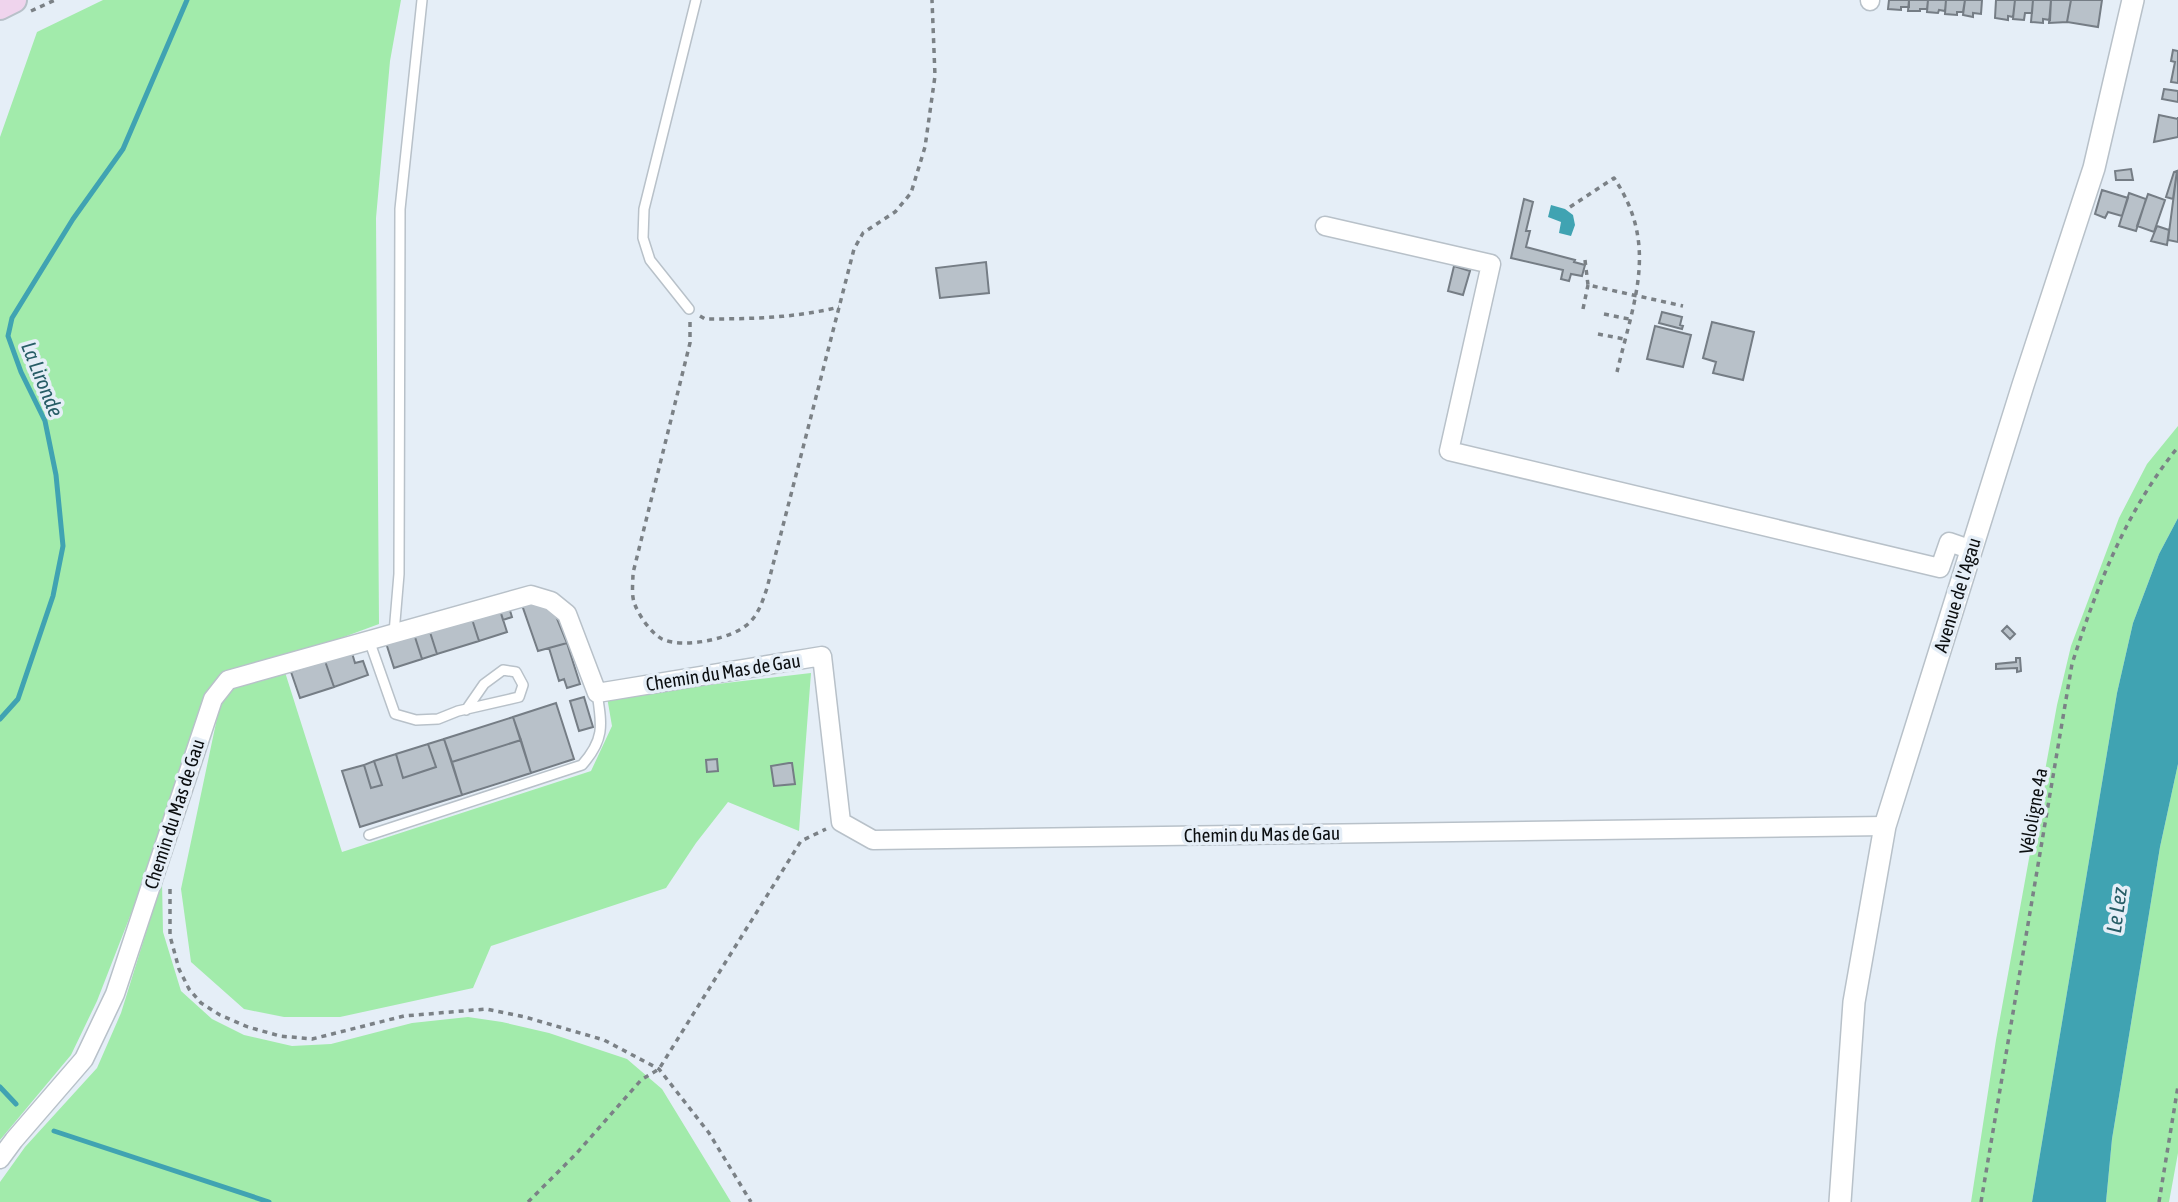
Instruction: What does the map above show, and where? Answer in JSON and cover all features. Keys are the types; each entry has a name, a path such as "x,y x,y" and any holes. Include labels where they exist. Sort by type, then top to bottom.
{"main road":[{"path":"0,7 14,0"}],"street":[{"name":"Avenue de l'Agau","path":"1840,1202 1854,1002 1885,826 2094,168 2133,0"},
{"path":"1325,226 1491,264 1449,451 1940,568 1949,542 1972,550"},
{"name":"Chemin du Mas de Gau","path":"0,1159 84,1059 115,994 213,699 228,680 531,595 551,601 567,614 597,693 822,656 841,822 873,840 1885,826"}],"lane":[{"path":"394,633 399,574 400,209 422,0"},
{"path":"689,309 650,260 643,238 643,228 644,209 696,0"},
{"path":"369,640 395,714 416,720 439,719 519,696 523,685 516,672 503,670 484,684 466,710"},
{"path":"369,835 582,765 596,748 602,725 597,693"}],"path":[{"path":"689,309 690,343 633,573 634,603 645,623 663,639 689,642 733,635 750,623 760,608 854,249 863,233 895,212 911,193 925,147 935,76 932,0"},
{"path":"1570,207 1614,177 1633,212 1640,257 1617,372"},
{"path":"1583,309 1588,285 1585,260"},
{"path":"1588,285 1683,306"},
{"path":"689,309 705,318 744,319 810,314 839,307"},
{"path":"1604,314 1629,320"},
{"path":"1598,334 1624,339"},
{"name":"Véloligne 4a","path":"1981,1202 2072,664 2085,621 2117,544 2153,478 2178,447"},
{"path":"528,1202 576,1154 642,1080 659,1069 801,841 841,822"},
{"path":"170,887 170,936 179,969 201,1003 220,1015 280,1036 312,1039 404,1016 486,1009 525,1017 604,1040 659,1069 709,1133 751,1202"},
{"path":"2159,1202 2178,1086"}],"green space":[{"path":"103,0 401,0 390,61 376,218 379,624 228,680 143,908 134,906 97,1001 71,1055 0,1140 0,137 37,32"},
{"path":"2178,426 2178,518 2159,554 2133,623 2117,693 2032,1202 1971,1202 1996,1040 2057,705 2071,646 2119,518 2147,464"},
{"path":"284,669 342,852 591,771 612,726 607,697 811,673 799,831 728,802 666,888 491,946 473,988 340,1017 284,1017 244,1009 191,962 181,889 220,704 233,688"},
{"path":"2178,764 2178,1153 2169,1202 2106,1202 2112,1139 2160,847"},
{"path":"162,881 163,932 181,991 212,1019 244,1035 292,1046 331,1044 412,1023 468,1017 549,1033 627,1059 662,1089 731,1202 0,1202 0,1182 25,1147 97,1068 121,1013"}],"water":[{"path":"1551,205 1565,209 1573,215 1575,225 1571,236 1559,233 1561,222 1548,217"},
{"name":"Le Lez","path":"2178,518 2178,764 2160,847 2112,1139 2106,1202 2032,1202 2117,693 2133,623 2159,554"}],"building":[{"path":"1889,0 1909,0 1909,7 1901,7 1901,10 1888,9"},
{"path":"1909,0 1928,0 1927,9 1908,11"},
{"path":"1928,0 1946,0 1945,11 1927,12"},
{"path":"1946,0 1965,0 1963,12 1957,12 1957,15 1945,14"},
{"path":"1965,0 1982,0 1981,14 1973,13 1973,17 1963,15"},
{"path":"1996,0 2015,0 2013,17 2008,16 2008,20 1995,18"},
{"path":"2015,0 2033,0 2032,13 2025,13 2024,20 2013,19"},
{"path":"2033,0 2051,0 2050,20 2043,19 2043,23 2031,22"},
{"path":"2051,0 2071,0 2067,22 2049,23"},
{"path":"2071,0 2102,0 2098,27 2067,22"},
{"path":"2173,50 2178,51 2178,83 2171,82 2175,62 2171,61"},
{"path":"2164,89 2178,91 2178,102 2162,99"},
{"path":"2159,115 2178,119 2178,137 2154,142"},
{"path":"2131,169 2133,180 2116,180 2115,171"},
{"path":"2177,171 2173,199 2166,197 2174,172"},
{"path":"2178,171 2178,242 2168,240"},
{"path":"2102,190 2128,198 2122,216 2108,212 2105,218 2095,214"},
{"path":"2129,193 2146,199 2136,231 2119,226"},
{"path":"2148,194 2165,200 2154,232 2137,226"},
{"path":"1524,199 1533,202 1526,231 1530,231 1526,247 1585,265 1582,276 1571,274 1569,281 1561,279 1563,270 1511,258"},
{"path":"2157,226 2169,230 2167,245 2151,241"},
{"path":"986,262 989,293 940,298 936,268"},
{"path":"1454,266 1470,271 1463,295 1448,291"},
{"path":"1662,312 1682,317 1682,329 1659,323"},
{"path":"1712,322 1754,332 1743,380 1713,373 1716,362 1703,358"},
{"path":"1655,326 1691,335 1683,367 1647,359"},
{"path":"508,604 512,617 503,620 499,607"},
{"path":"522,605 544,607 556,616 567,643 538,651"},
{"path":"499,607 507,632 479,641 471,616"},
{"path":"471,616 479,641 437,654 429,629"},
{"path":"2007,626 2015,634 2010,639 2002,631"},
{"path":"429,629 437,654 422,659 414,634"},
{"path":"414,634 422,659 394,668 386,643"},
{"path":"567,643 580,684 567,688 564,679 559,681 549,648"},
{"path":"352,653 355,663 363,661 368,675 334,687 325,661"},
{"path":"2016,658 2020,658 2021,671 2017,672 2017,668 1996,669 1996,664 2016,662"},
{"path":"325,661 334,687 300,698 291,672"},
{"path":"584,697 593,727 579,731 570,701"},
{"path":"556,703 574,759 531,773 513,717"},
{"path":"513,717 521,740 452,762 444,739"},
{"path":"444,739 462,795 360,827 342,771 364,765 371,788 382,785 374,761 396,754 403,778 436,767 428,744"},
{"path":"521,740 531,773 462,795 452,762"},
{"path":"428,744 436,767 403,778 396,754"},
{"path":"717,759 718,771 707,772 706,760"},
{"path":"374,761 382,785 371,788 364,765"},
{"path":"792,763 795,784 774,786 771,766"}],"waterway":[{"name":"La Lironde","path":"0,719 18,699 53,596 63,546 56,475 45,421 21,372 8,336 12,318 73,219 123,149 187,0"},
{"path":"0,1087 16,1104"},
{"path":"54,1131 269,1202"}]}
